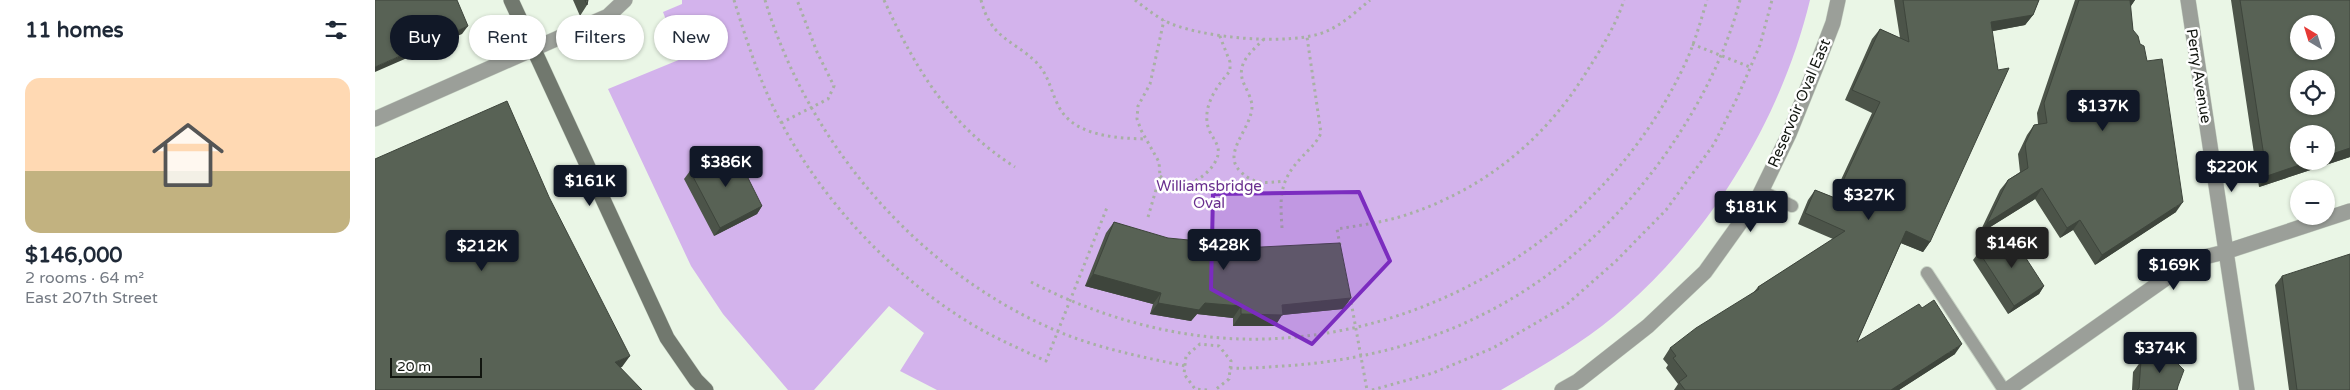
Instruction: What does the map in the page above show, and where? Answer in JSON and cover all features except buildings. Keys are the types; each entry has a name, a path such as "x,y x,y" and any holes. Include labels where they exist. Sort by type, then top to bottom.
{"main road":[{"path":"511,0 518,15"},
{"path":"538,60 667,338 696,380 706,390"}],"street":[{"path":"546,44 608,16 625,0"},
{"name":"Reservoir Oval East","path":"1562,390 1578,381 1648,326 1705,272 1761,191 1789,134 1833,23 1838,0"},
{"name":"Perry Avenue","path":"2187,0 2247,390"},
{"path":"375,119 510,60"},
{"path":"2005,390 2191,260 2225,252 2350,211"}],"lane":[{"path":"1761,191 1792,206"},
{"path":"1927,273 2005,390"}],"path":[{"path":"734,0 761,77 781,123 818,182 877,249 940,302 965,320 1003,341 1046,361 1109,205"},
{"path":"765,0 782,47 812,108 848,164 902,226 975,285 1014,310 1058,331 1130,353 1185,366"},
{"path":"781,123 828,99 834,86 817,52 797,0"},
{"path":"884,0 898,32 937,97 988,150 1015,167"},
{"path":"981,0 989,20 998,33 1037,63 1049,80 1060,111 1073,122 1091,132 1113,138 1145,139"},
{"path":"1135,0 1164,20 1182,27 1238,39 1307,37 1327,31 1370,0"},
{"path":"1341,248 1337,229 1395,218 1431,206 1463,192 1507,163 1543,131 1572,95 1600,50 1624,0"},
{"path":"1031,282 1070,302 1107,315 1169,330 1209,336 1278,338 1356,328 1413,311 1463,290 1524,254 1572,216 1617,169 1661,110 1684,67 1707,0"},
{"path":"1230,368 1323,364 1361,357 1422,340 1478,318 1544,279 1593,238 1646,181 1685,125 1711,81 1730,35 1740,0"},
{"path":"1372,390 1433,373 1493,348 1565,306 1616,261 1666,210 1714,144 1760,45 1772,0"},
{"path":"1148,217 1160,176 1159,162 1145,139 1137,119 1138,106 1150,84 1164,20"},
{"path":"1160,176 1170,184 1179,186 1203,177 1215,163 1219,153 1217,143 1209,130 1207,117 1209,105 1214,92 1231,71 1230,62 1219,34"},
{"path":"1282,228 1280,196 1284,181 1295,164 1316,144 1321,133 1307,37"},
{"path":"1265,38 1245,57 1241,70 1252,105 1250,118 1233,155 1235,167 1247,178 1257,182 1284,181"},
{"path":"1693,44 1750,67"},
{"path":"1349,292 1367,390"},
{"path":"1209,336 1209,345"},
{"path":"1205,390 1195,389 1184,374 1186,356 1200,344 1219,346 1231,360 1229,379 1215,390"}],"highlighted area":[{"path":"1359,192 1390,261 1312,344 1211,289 1213,194"}],"green space":[{"name":"Williamsbridge Oval","path":"682,0 1810,0 1798,43 1782,86 1763,127 1741,167 1716,205 1688,241 1658,275 1626,306 1596,330 1501,390 937,390 900,371 924,333 889,306 814,390 788,390 723,314 691,266 608,89 679,60 728,60 728,15 664,15 663,12 682,4"}]}
